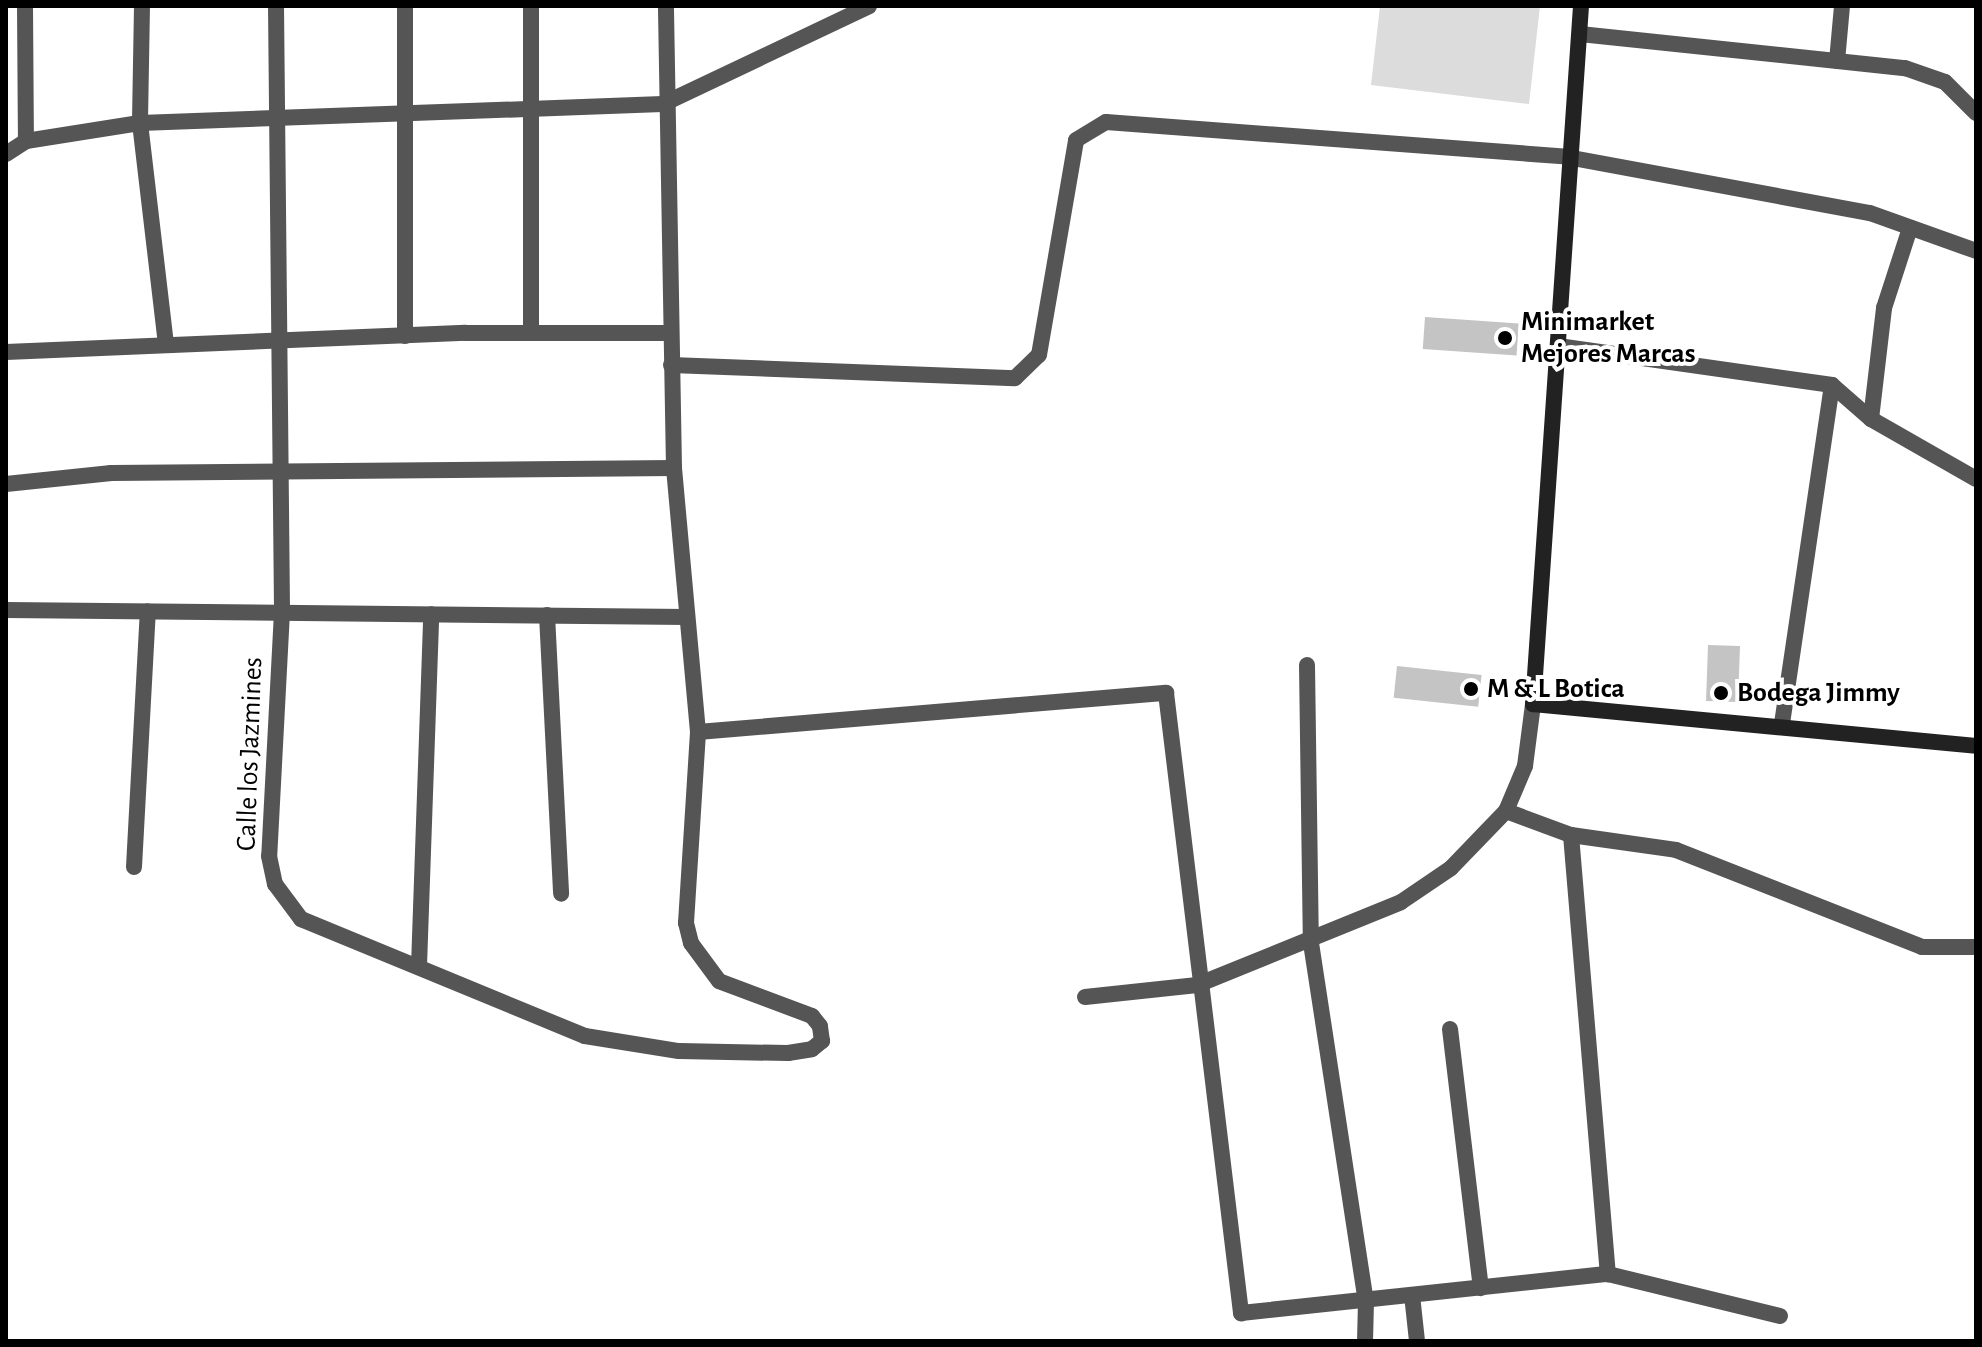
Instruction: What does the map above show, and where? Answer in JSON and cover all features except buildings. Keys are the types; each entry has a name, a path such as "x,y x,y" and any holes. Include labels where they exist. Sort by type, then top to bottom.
{"street":[{"path":"25,6 26,141"},
{"path":"142,6 140,123 166,343"},
{"name":"Calle los Jazmines","path":"276,6 278,472 282,612 269,856 275,884 301,919 585,1036 679,1051 812,1049 822,1033 812,1016 719,981 691,943 686,923 698,732"},
{"path":"405,6 405,336"},
{"path":"531,6 531,333"},
{"path":"666,6 663,104 674,468 698,732 1166,693 1197,985 1241,1313 1608,1274 1780,1316"},
{"path":"6,154 26,141 140,123 406,119 663,104 869,6"},
{"path":"1085,997 1197,985 1311,943 1401,902 1451,868 1506,811 1525,766 1533,704 1558,346 1567,157 1581,6"},
{"path":"1837,61 1842,6"},
{"path":"1580,34 1905,68 1945,82 1976,113"},
{"path":"671,365 1015,378 1039,355 1076,140 1106,122 1567,157 1870,213 1976,251"},
{"path":"1871,419 1884,308 1910,228"},
{"path":"6,352 166,343 405,336 670,333"},
{"path":"1558,346 1832,385 1871,419 1976,479"},
{"path":"1782,723 1832,385"},
{"path":"6,484 111,473 674,468"},
{"path":"6,610 687,617"},
{"path":"134,867 148,611"},
{"path":"419,966 431,614"},
{"path":"547,615 561,894"},
{"path":"1307,665 1311,943 1366,1301 1365,1341"},
{"path":"1533,704 1782,723 1976,746"},
{"path":"1506,811 1571,835 1676,850 1922,947 1976,947"},
{"path":"1571,835 1608,1274"},
{"path":"1450,1029 1481,1288"},
{"path":"1412,1295 1417,1341"}],"shaded area":[{"path":"1380,6 1540,6 1529,104 1371,85"}],"place":[{"name":"Minimarket Mejores Marcas","path":"1505,338"},
{"name":"M & L Botica","path":"1471,689"},
{"name":"Bodega Jimmy","path":"1721,693"}]}
